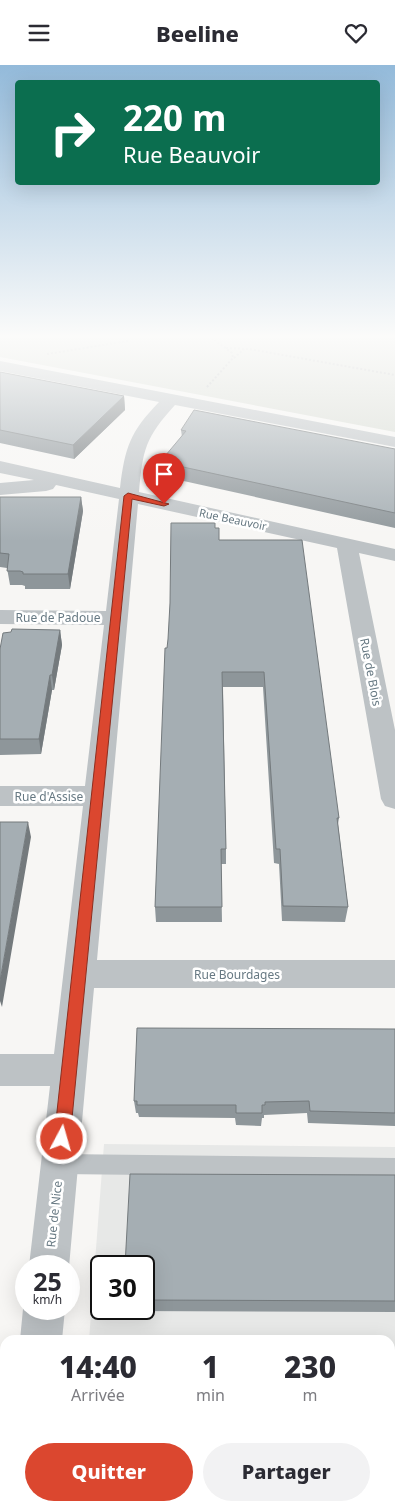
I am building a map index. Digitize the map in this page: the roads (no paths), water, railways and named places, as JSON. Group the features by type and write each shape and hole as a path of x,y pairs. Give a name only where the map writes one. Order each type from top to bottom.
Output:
{"street":[{"name":"Rue de Nice","path":"50,1255 132,457 137,440 147,424 175,405"},
{"path":"205,405 395,442"},
{"name":"Rue Beauvoir","path":"0,467 395,555"},
{"name":"Rue Beauvoir","path":"0,489 70,483"},
{"name":"Rue de Blois","path":"348,544 395,799"},
{"name":"Rue de Padoue","path":"0,617 116,618"},
{"name":"Rue d'Assise","path":"0,796 97,796"},
{"name":"Rue Bourdages","path":"79,975 395,974"},
{"path":"0,1070 70,1070"},
{"path":"41,1335 43,1320"}],"lane":[{"path":"60,1164 395,1168"}]}
